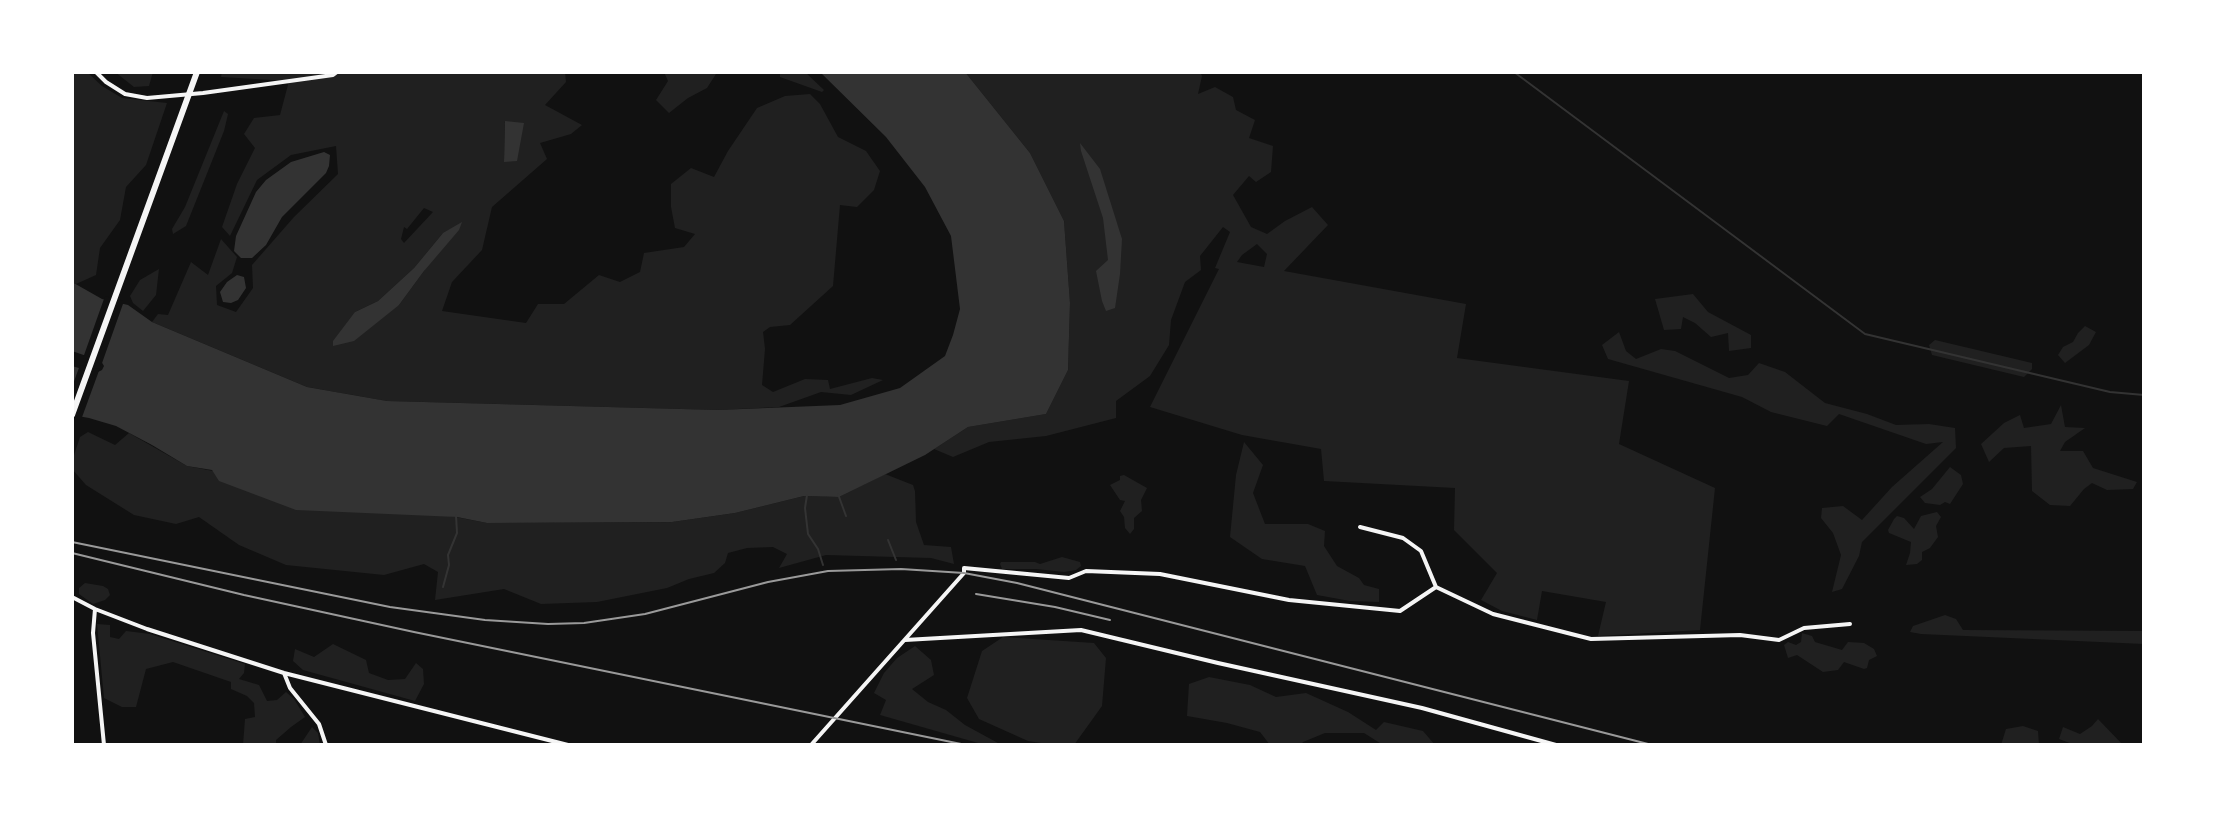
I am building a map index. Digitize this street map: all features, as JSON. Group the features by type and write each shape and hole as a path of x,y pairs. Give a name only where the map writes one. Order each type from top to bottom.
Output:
{"main road":[{"path":"72,415 197,72"}],"street":[{"path":"96,72 106,82 125,94 147,98 202,93 333,75 337,72"},
{"path":"1360,527 1403,538 1421,551 1436,587 1494,614 1591,639 1740,635 1779,640 1804,628 1850,624"},
{"path":"811,745 964,573 964,568 1069,578 1086,571 1160,574 1289,600 1400,611 1436,587"},
{"path":"72,597 95,609 147,629 284,673 568,745"},
{"path":"95,609 93,633 104,745"},
{"path":"904,640 1081,630 1422,708 1556,745"},
{"path":"284,673 290,688 320,724 326,745"}],"shaded area":[{"path":"72,72 87,72 102,86 122,98 167,103 146,165 126,187 120,220 100,248 96,275 76,284 72,282"},
{"path":"115,72 153,72 149,86 134,87"},
{"path":"222,72 565,72 566,82 545,105 582,125 571,134 540,143 547,159 492,207 482,250 452,282 442,311 526,323 538,304 564,304 599,275 620,282 640,272 644,253 684,247 695,234 675,228 671,207 671,184 691,168 714,177 728,151 757,108 785,96 810,94 820,104 838,137 866,151 880,171 874,190 857,207 840,205 833,286 790,325 770,327 763,332 765,349 762,385 773,392 805,379 828,380 830,389 872,378 883,380 851,395 821,392 779,407 718,410 387,401 307,387 152,322 158,314 168,315 191,262 208,275 221,239 237,257 232,273 216,286 217,305 236,312 253,288 252,265 294,217 338,174 336,146 291,155 257,180 230,236 222,227 237,184 255,148 244,134 254,118 280,115 289,81 221,77","holes":["505,121 517,161 504,161","424,208 433,212 404,243 401,239 404,227 407,229","443,233 424,271 399,305 355,312 378,301 414,268"]},
{"path":"664,72 716,72 716,74 707,88 688,98 669,113 656,100 668,81"},
{"path":"780,72 805,72 824,90 822,92 780,77"},
{"path":"820,72 965,72 1030,153 1064,221 1070,303 1068,370 1046,414 968,427 925,455 839,497 804,496 735,513 672,522 487,523 457,517 296,510 219,481 212,470 187,466 116,426 72,415 72,366 96,373 104,366 101,361 72,351 72,282 102,299 128,305 152,322 307,387 387,401 718,410 840,405 900,388 945,356 953,335 960,309 951,236 925,187 886,137"},
{"path":"965,72 1200,72 1202,76 1198,94 1215,87 1233,97 1236,110 1255,120 1249,138 1273,146 1271,172 1256,182 1249,176 1233,195 1251,227 1267,234 1285,221 1312,207 1328,225 1284,271 1466,304 1457,358 1629,381 1619,444 1715,488 1700,630 1598,636 1606,602 1542,591 1537,620 1502,611 1481,600 1497,573 1454,530 1455,488 1324,481 1321,449 1242,435 1150,407 1219,269 1215,268 1230,232 1223,227 1200,256 1201,270 1185,282 1171,320 1169,345 1150,376 1116,401 1116,418 1046,436 989,442 953,457 934,449 968,427 1046,414 1068,370 1070,303 1064,221 1030,153","holes":["1257,244 1267,254 1264,267 1237,262 1242,255"]},
{"path":"224,111 228,114 224,131 186,226 173,234 172,229 185,207"},
{"path":"505,121 524,123 517,161 504,162"},
{"path":"1080,143 1100,169 1122,239 1115,308 1106,311 1096,271 1108,260 1103,218"},
{"path":"324,152 330,155 326,173 282,217 266,245 252,258 241,258 234,251 236,236 256,192 266,180 291,162"},
{"path":"462,222 459,230 399,305 354,341 333,346 333,341 355,312 378,301 414,268 443,233"},
{"path":"159,269 156,295 143,311 133,303 130,296 140,280"},
{"path":"237,275 244,277 246,288 238,300 231,303 223,302 220,292 227,282"},
{"path":"1693,294 1708,312 1751,335 1751,348 1729,351 1728,333 1711,337 1695,323 1683,317 1681,329 1664,330 1655,299"},
{"path":"2085,326 2096,332 2089,345 2065,363 2058,355 2063,347 2073,342"},
{"path":"1619,332 1626,351 1636,359 1661,349 1675,351 1729,378 1748,375 1759,363 1785,372 1825,403 1867,414 1896,425 1929,424 1955,428 1956,448 1862,542 1859,556 1842,589 1832,592 1841,555 1833,533 1821,518 1822,508 1843,506 1862,520 1892,487 1943,442 1926,444 1839,414 1827,426 1771,412 1742,397 1608,359 1602,345"},
{"path":"1935,340 2032,363 2032,369 2024,377 1932,355 1929,345"},
{"path":"2061,405 2065,427 2085,428 2065,442 2060,451 2083,451 2093,468 2137,482 2133,489 2107,490 2092,483 2070,506 2050,505 2032,491 2031,446 2004,448 1989,462 1981,444 2004,423 2020,415 2024,428 2051,424"},
{"path":"88,432 115,445 129,433 187,466 487,523 672,522 735,513 804,496 839,497 885,474 913,485 916,522 924,545 951,547 954,564 931,558 826,555 779,568 787,554 773,547 747,548 728,553 725,563 714,573 689,579 667,588 597,602 541,604 504,589 435,600 438,572 424,564 384,575 286,565 239,545 199,517 176,524 134,515 86,485 72,469 72,461 80,437"},
{"path":"1244,442 1263,465 1253,493 1265,524 1308,524 1325,531 1324,546 1337,566 1359,578 1364,585 1379,589 1379,602 1350,601 1317,595 1305,566 1262,559 1230,537 1236,475"},
{"path":"1950,467 1961,475 1963,484 1950,504 1925,503 1920,497 1932,489"},
{"path":"1124,475 1147,488 1141,500 1142,511 1134,518 1134,529 1130,534 1125,528 1124,517 1120,511 1125,501 1120,500 1110,485"},
{"path":"1937,512 1941,517 1936,526 1938,537 1930,548 1922,552 1922,560 1917,564 1906,565 1911,542 1889,533 1888,530 1894,519 1897,516 1904,518 1914,529 1921,516"},
{"path":"1062,557 1080,562 1081,566 1076,570 1064,572 1002,569 1000,564 1001,562 1035,562 1040,564"},
{"path":"85,583 103,586 108,589 110,595 105,600 93,604 79,594 79,588"},
{"path":"1945,615 1956,619 1963,630 2144,631 2144,644 1910,632 1913,626"},
{"path":"97,624 110,625 110,637 119,639 126,631 150,634 245,664 244,673 239,679 259,685 267,701 277,700 286,692 294,699 305,717 276,740 276,745 243,745 245,719 255,717 254,703 247,696 231,689 231,682 173,662 146,669 136,707 122,707 104,698"},
{"path":"1802,633 1812,636 1815,642 1842,650 1848,642 1864,643 1874,649 1877,656 1869,660 1867,668 1864,669 1844,662 1838,670 1823,672 1797,655 1788,658 1784,645 1788,642 1796,645 1801,642"},
{"path":"1003,637 1094,643 1106,658 1102,706 1074,745 1028,741 979,719 967,698 982,651"},
{"path":"333,644 366,660 369,673 388,680 405,679 416,663 423,669 424,684 415,701 303,670 293,661 295,649 314,657"},
{"path":"915,646 931,660 934,675 912,689 928,702 946,710 965,725 998,743 978,743 880,715 886,700 874,693 884,673 897,658"},
{"path":"1209,677 1250,685 1276,697 1306,693 1348,712 1376,730 1384,722 1423,731 1435,745 1383,745 1364,733 1325,733 1301,745 1270,745 1260,732 1187,716 1189,684"},
{"path":"2098,719 2123,745 2075,745 2059,739 2063,727 2080,734"},
{"path":"2023,726 2038,731 2039,745 2001,745 2006,729"},
{"path":"312,727 318,733 320,745 300,745"}],"pier":[{"path":"105,296 124,301 101,366 99,363 83,358"},
{"path":"80,365 100,368 81,420 72,418 72,387"}],"waterway":[{"path":"1514,72 1865,334 2110,392 2144,395"},
{"path":"838,494 846,516"},
{"path":"807,495 805,508 808,534 818,549 823,565"},
{"path":"443,587 449,565 448,555 457,533 456,515"},
{"path":"888,540 896,560"}],"railway":[{"path":"72,542 390,607 485,620 548,624 584,623 645,614 768,582 828,571 901,569 964,573 1017,583 1652,745"},
{"path":"72,553 244,595 414,632 966,745"},
{"path":"976,594 1055,607 1110,620"}]}
